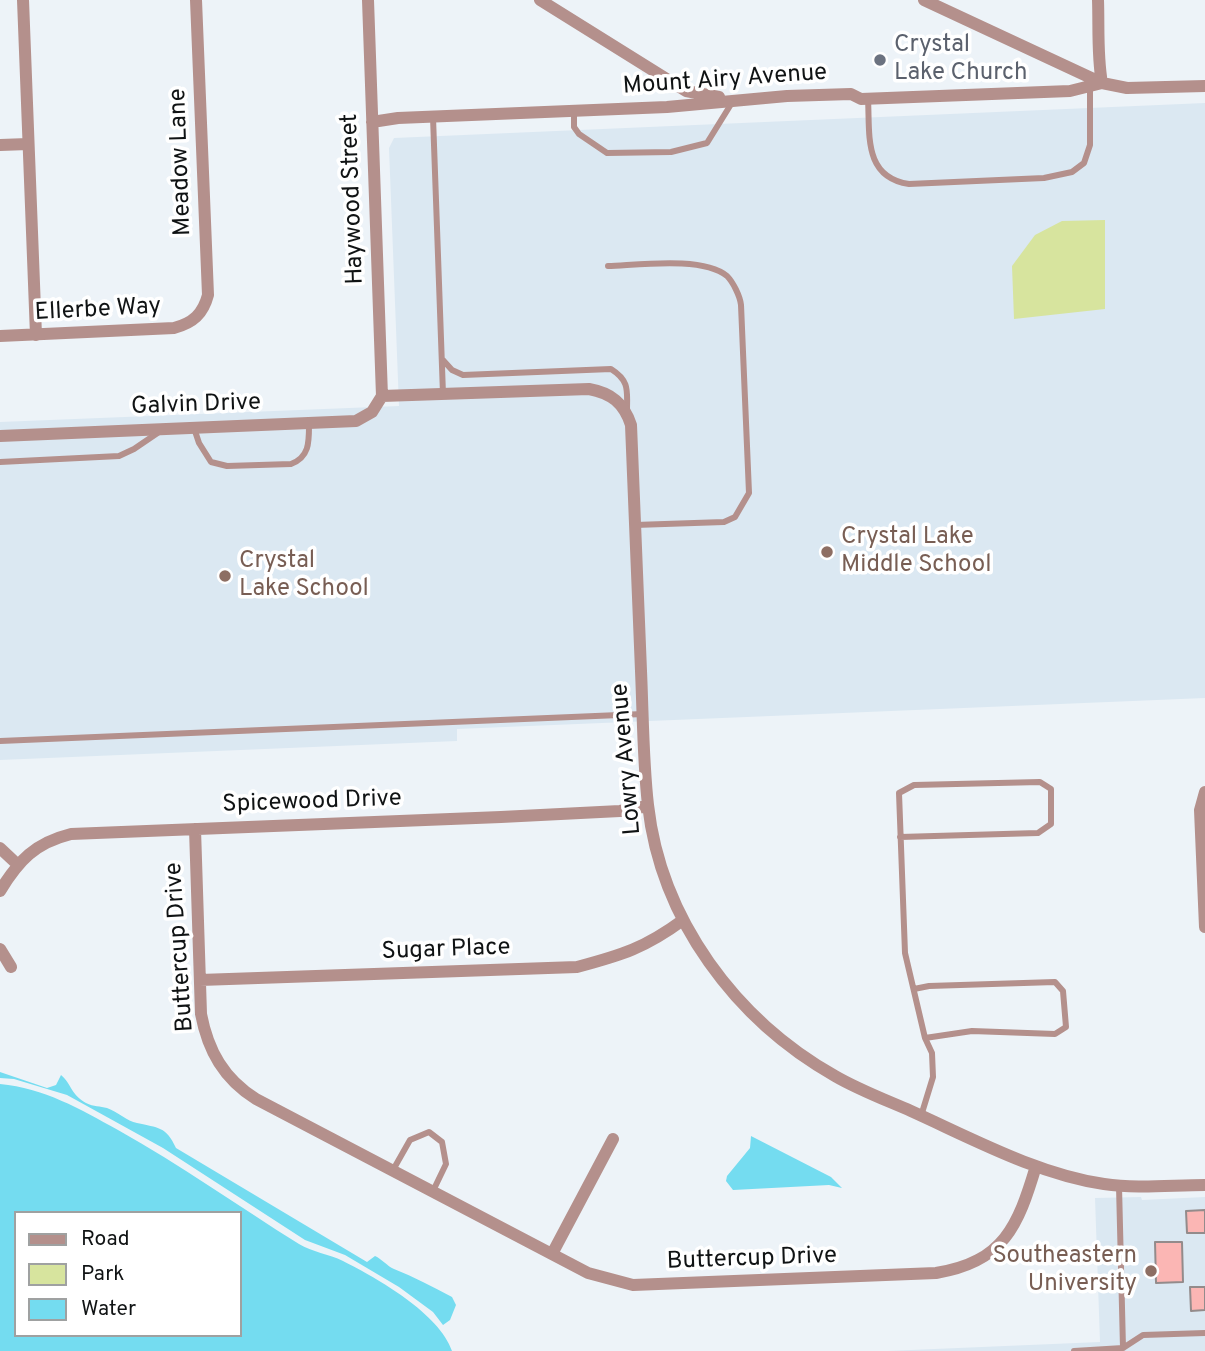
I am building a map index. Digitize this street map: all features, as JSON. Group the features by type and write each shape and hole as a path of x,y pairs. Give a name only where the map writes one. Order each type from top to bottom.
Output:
{"street":[{"path":"23,0 36,335"},
{"name":"Meadow Lane","path":"195,318 205,308 208,295 196,0"},
{"name":"Haywood Street","path":"368,0 382,396"},
{"path":"540,0 686,91 734,100"},
{"path":"924,0 1096,84 1100,51 1098,0"},
{"name":"Mount Airy Avenue","path":"372,122 667,107 734,100 851,94 868,99 1070,91 1096,84 1127,88 1205,86"},
{"path":"0,145 28,144"},
{"name":"Ellerbe Way","path":"0,336 174,328 195,318"},
{"path":"382,396 589,389 604,392 618,401 627,412"},
{"name":"Galvin Drive","path":"0,436 356,421 372,412 382,396"},
{"name":"Lowry Avenue","path":"627,412 631,425 648,806 659,857 683,920 723,983 748,1011 778,1038 836,1077 1036,1166 1079,1180 1119,1185 1205,1185"},
{"path":"1205,792 1200,810 1205,927"},
{"name":"Spicewood Drive","path":"0,891 17,864 37,847 71,834 607,812 648,806"},
{"name":"Buttercup Drive","path":"195,829 204,1034 226,1075 240,1089 588,1273 634,1285 956,1270 978,1261 999,1245 1016,1224 1036,1166"},
{"path":"0,848 17,864"},
{"name":"Sugar Place","path":"200,980 577,967 626,954 658,938 683,920"},
{"path":"0,949 11,967"},
{"path":"552,1254 613,1139"}],"lane":[{"path":"868,99 873,160 884,173 897,182 909,184 1044,178 1072,172 1084,163 1090,145 1096,84"},
{"path":"574,111 574,127 579,134 607,153 671,152 707,143 734,100"},
{"path":"433,117 443,394"},
{"path":"608,266 680,264 709,268 727,276 740,297 741,305 749,493 735,517 724,522 635,526"},
{"path":"442,359 452,370 463,375 611,369 621,375 627,386 627,412"},
{"path":"194,428 211,462 227,466 291,464 300,461 305,455 309,442 309,423"},
{"path":"0,462 119,456 162,429"},
{"path":"0,741 642,714"},
{"path":"900,837 1038,833 1051,824 1051,789 1040,782 914,785 899,793 900,837 905,953 925,1038 932,1053 933,1077 921,1116"},
{"path":"914,989 1043,981 1055,982 1063,991 1066,1027 1055,1034 972,1031 925,1038"},
{"path":"393,1170 410,1140 429,1132 442,1143 446,1164 433,1191"},
{"path":"1119,1185 1124,1348"},
{"path":"1074,1351 1124,1348 1143,1335 1205,1333"}],"shaded area":[{"name":"Crystal Lake Middle School","path":"1205,103 1205,698 457,729 457,741 0,760 0,422 399,406 389,148 394,138"},
{"name":"Southeastern University","path":"1141,1197 1142,1200 1205,1197 1205,1351 887,1351 1100,1342 1095,1198"}],"green space":[{"path":"1105,220 1105,309 1014,319 1012,266 1035,235 1062,221"}],"water":[{"path":"0,1072 47,1088 56,1085 61,1075 86,1103 107,1108 133,1122 161,1129 176,1148 367,1262 375,1256 391,1268 452,1297 456,1305 450,1320 443,1325 433,1312 399,1287 345,1255 305,1240 163,1148 67,1095 14,1079 0,1078"},
{"path":"0,1084 47,1095 90,1115 164,1157 299,1244 338,1259 373,1277 406,1298 435,1324 452,1351 0,1351"},
{"path":"751,1136 831,1177 842,1188 829,1185 733,1190 726,1181 727,1176 750,1148"}],"building":[{"path":"1205,1210 1205,1233 1187,1233 1186,1211"},
{"path":"1155,1242 1182,1242 1183,1282 1156,1283"},
{"path":"1190,1287 1205,1287 1205,1310 1191,1311"}],"place":[{"name":"Crystal Lake Church","path":"880,60"},
{"name":"Crystal Lake Middle School","path":"827,552"},
{"name":"Crystal Lake School","path":"225,576"},
{"name":"Southeastern University","path":"1151,1271"}]}
